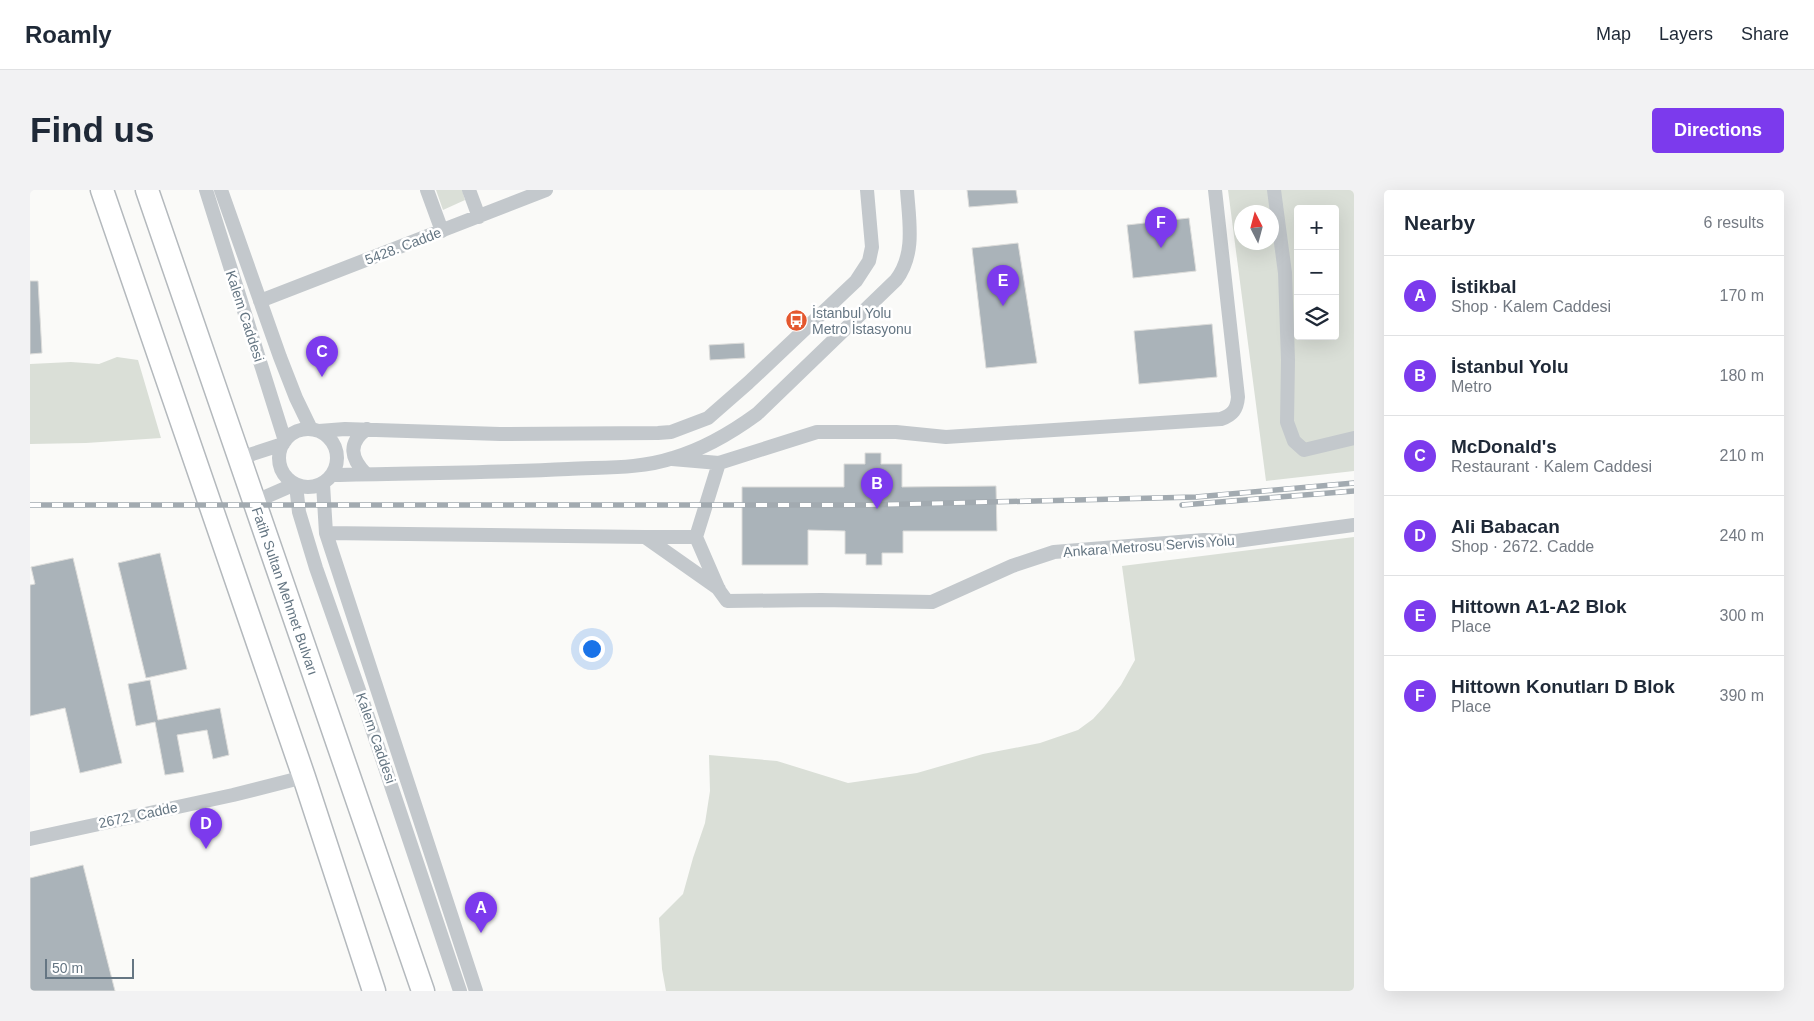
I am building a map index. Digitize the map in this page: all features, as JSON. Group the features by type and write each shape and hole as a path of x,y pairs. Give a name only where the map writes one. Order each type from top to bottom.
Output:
{"highway":[{"path":"102,190 304,778 374,991"},
{"name":"Fatih Sultan Mehmet Bulvarı","path":"147,190 424,991"},
{"path":"359,943 359,991"}],"street":[{"name":"Kalem Caddesi","path":"206,190 284,443"},
{"name":"Kalem Caddesi","path":"221,190 296,398 315,430"},
{"path":"427,190 442,232"},
{"path":"469,190 480,217"},
{"name":"5428. Cadde","path":"260,301 442,232 546,190"},
{"path":"867,190 872,247 869,261 856,281 708,418 671,432 658,433 500,434 367,429 315,430 294,433 284,443 280,452 281,469 285,476 296,484 307,488 328,479 366,474 631,466 672,459 718,440 757,414 896,280 906,266 910,246 907,190"},
{"path":"672,459 719,463 817,432 896,432 946,437 1228,417 1236,408 1238,397 1215,190"},
{"path":"1274,190 1284,274 1288,360 1287,422 1294,441 1304,450 1354,438"},
{"path":"366,474 357,465 354,456 354,444 359,435 367,429"},
{"path":"315,430 332,442 336,450 338,458 337,467 328,479"},
{"path":"240,458 284,443"},
{"path":"719,463 696,538 719,590"},
{"name":"Kalem Caddesi","path":"328,479 326,534 476,991"},
{"path":"254,502 296,484"},
{"name":"Kalem Caddesi","path":"296,484 299,512 316,568 360,690 460,991"},
{"name":"Ankara Metrosu Servis Yolu","path":"719,590 727,601 932,602 1012,566 1054,552 1204,540 1236,541 1354,525"},
{"path":"326,534 696,538"},
{"path":"645,537 719,590"},
{"name":"2672. Cadde","path":"30,839 304,778"}],"shaded area":[{"path":"436,190 462,190 465,200 443,210"},
{"path":"1228,190 1354,190 1354,471 1266,481 1236,250 1279,250 1279,205 1234,205 1234,236"},
{"path":"117,357 138,360 161,438 86,443 30,444 30,364 71,362 99,364"},
{"path":"1354,537 1354,991 666,991 662,969 659,918 683,894 705,823 710,791 709,755 777,761 848,783 917,773 983,754 1040,743 1078,730 1093,719 1121,685 1135,660 1122,566"}],"building":[{"path":"967,190 1016,190 1018,203 969,207"},
{"path":"1189,218 1196,271 1133,278 1127,225"},
{"path":"1018,243 1037,363 986,368 972,248"},
{"path":"30,281 38,281 42,353 30,354"},
{"path":"1212,324 1217,377 1139,384 1134,331"},
{"path":"744,343 745,358 710,360 709,345"},
{"path":"865,453 881,453 881,464 902,464 902,487 996,486 997,531 903,531 903,553 882,553 882,565 866,565 866,554 845,554 845,531 808,530 808,565 742,565 742,487 844,487 844,464 865,464"},
{"path":"160,553 187,669 146,678 118,563"},
{"path":"73,558 122,763 80,773 65,708 30,716 30,585 35,584 31,567"},
{"path":"150,680 158,720 220,708 229,755 213,759 207,730 177,735 184,772 165,775 155,722 136,726 128,684"},
{"path":"83,865 115,991 30,991 30,878"}],"railway":[{"path":"30,505 868,505 1196,497 1354,483"},
{"path":"1182,505 1354,491"}],"place":[{"name":"Hittown Konutları D Blok","path":"1161,248"},
{"name":"Hittown A1-A2 Blok","path":"1003,306"},
{"name":"İstanbul Yolu Metro İstasyonu","path":"796,321"},
{"name":"McDonald's","path":"322,377"},
{"name":"İstanbul Yolu","path":"877,509"},
{"name":"Ali Babacan","path":"206,849"},
{"name":"İstikbal","path":"481,933"}]}
